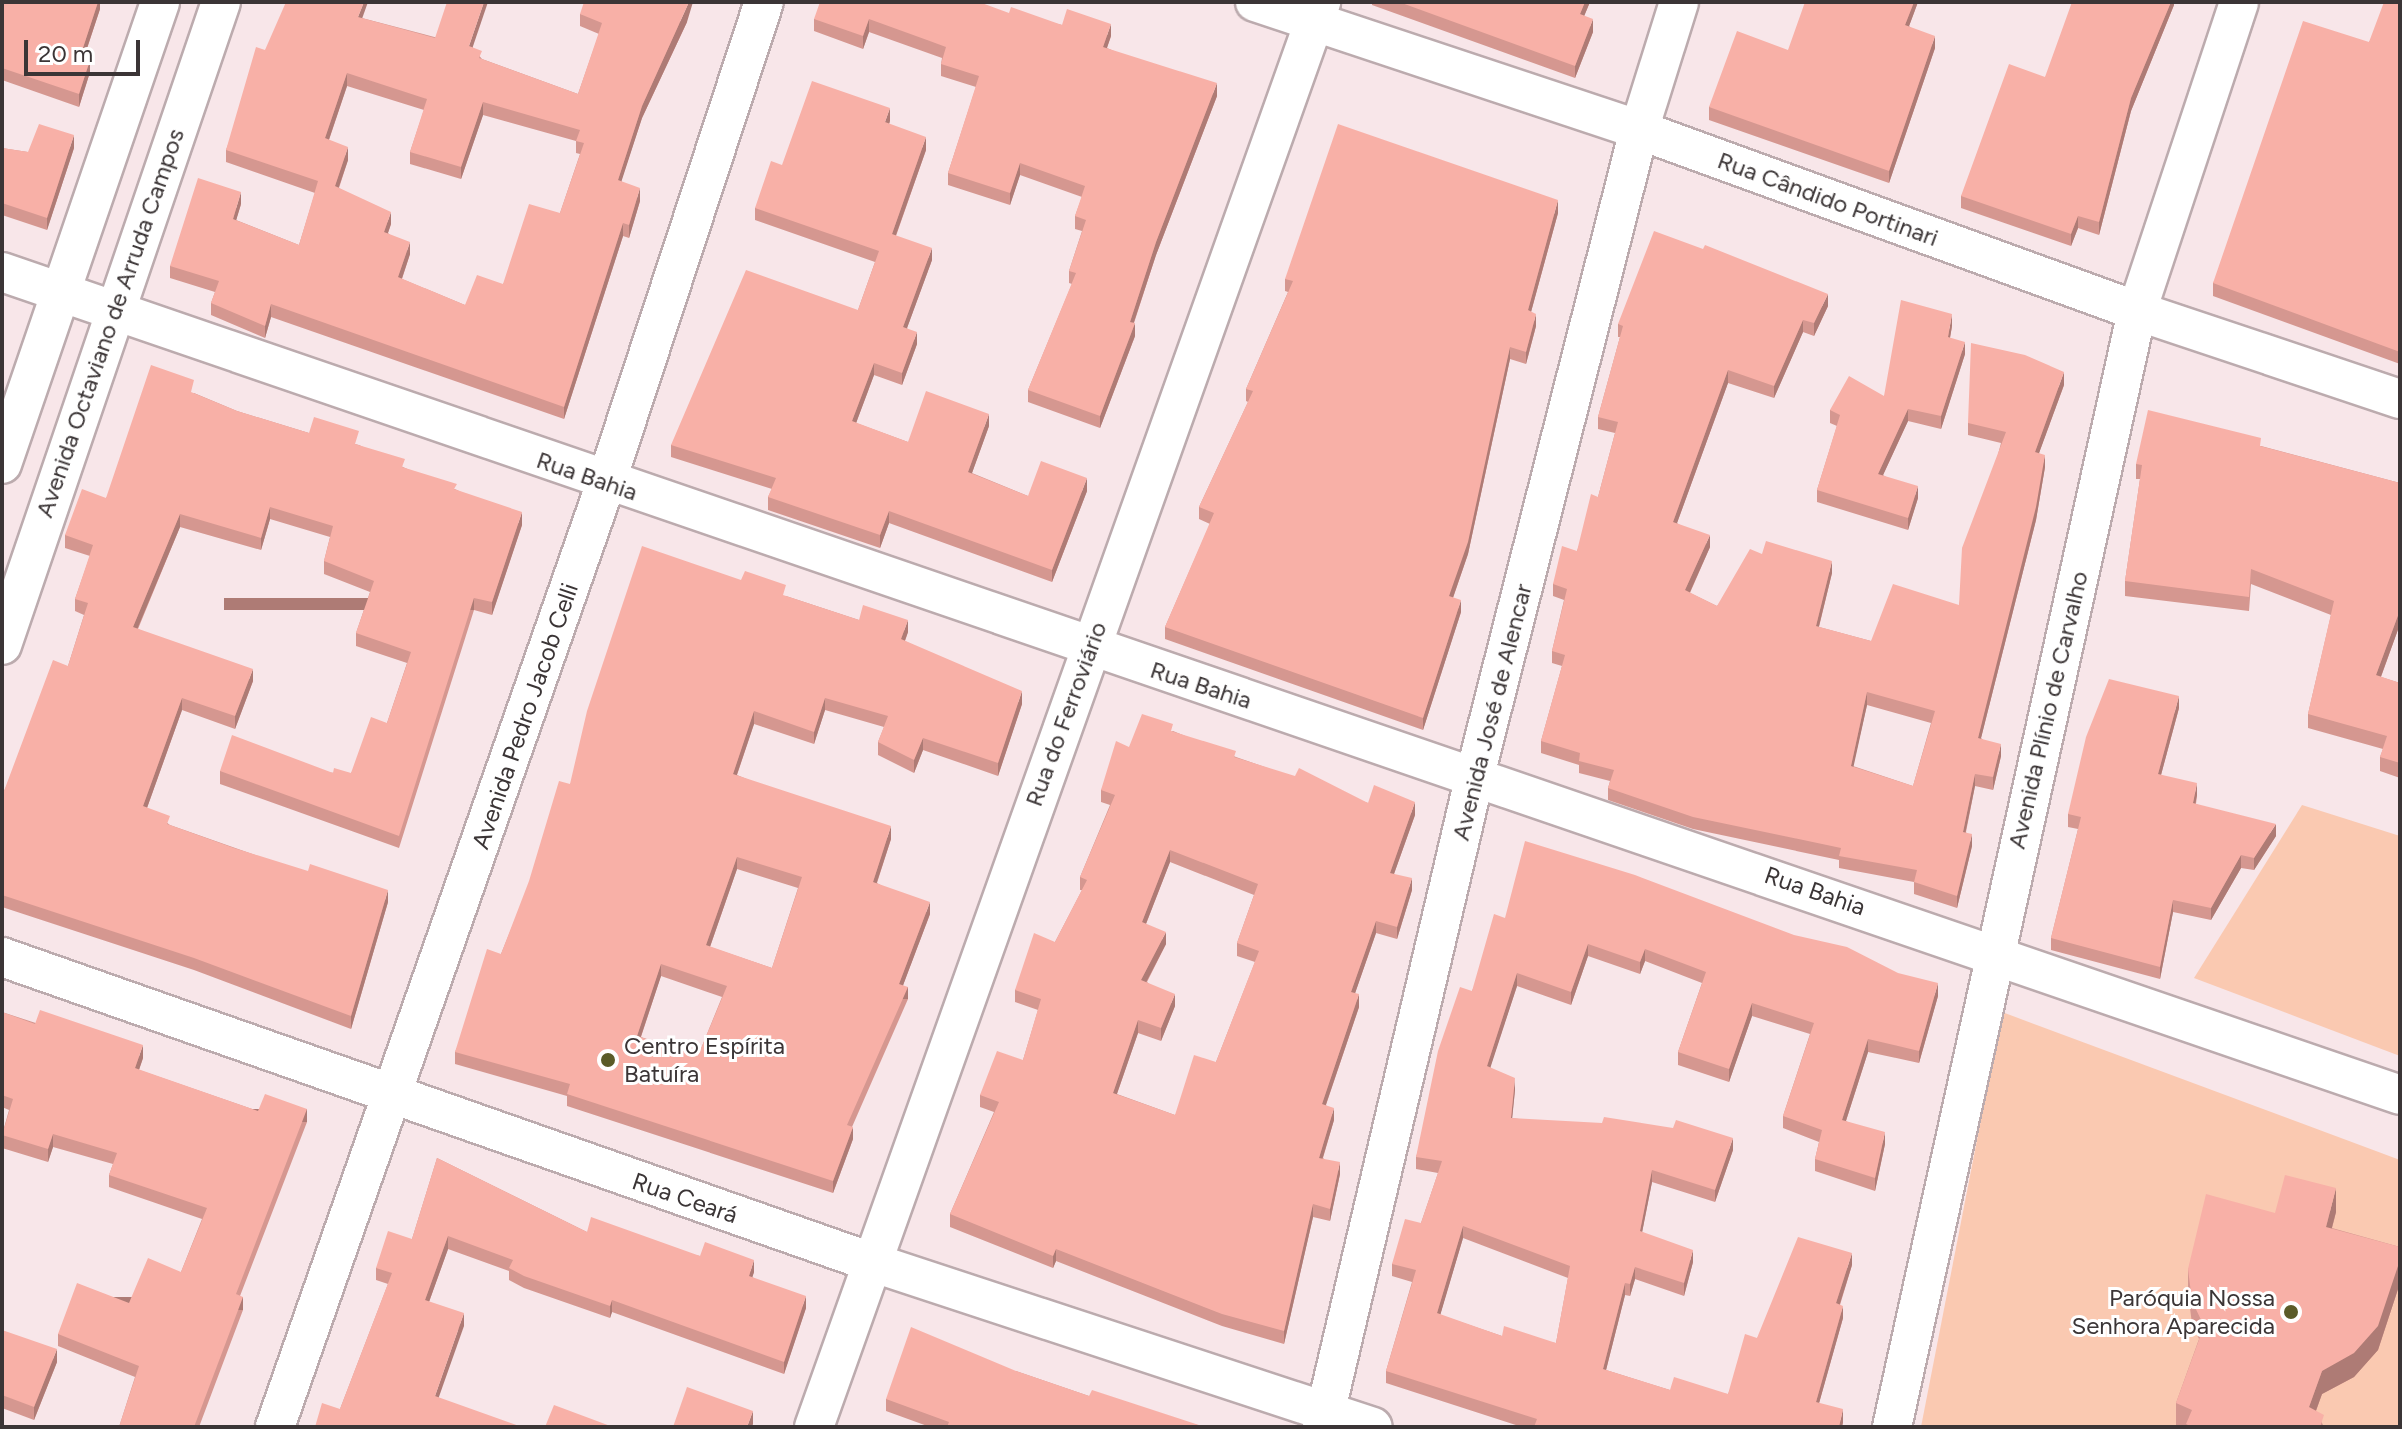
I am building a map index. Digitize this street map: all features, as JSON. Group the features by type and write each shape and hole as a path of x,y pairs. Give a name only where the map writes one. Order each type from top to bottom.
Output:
{"street":[{"path":"2,464 160,2"},
{"name":"Avenida Octaviano de Arruda Campos","path":"2,645 113,310 221,2"},
{"name":"Avenida Pedro Jacob Celli","path":"275,1427 394,1097 606,483 764,2"},
{"name":"Rua Cândido Portinari","path":"1255,2 1318,12 2137,311 2400,399"},
{"name":"Avenida José de Alencar","path":"1324,1419 1475,775 1639,130 1679,2"},
{"name":"Avenida Plínio de Carvalho","path":"1892,1427 2137,311 2239,2"},
{"name":"Rua do Ferroviário","path":"814,1427 1318,12"},
{"name":"Rua Bahia","path":"2,272 606,483 1995,952 2400,1095"},
{"name":"Rua Ceará","path":"2,957 394,1097 1324,1419 1373,1427"}],"shaded area":[{"path":"2302,805 2400,836 2400,1056 2194,978"},
{"path":"2002,1012 2400,1160 2400,1427 1921,1427"}],"building":[{"path":"2,2 98,2 80,57 90,60 79,94 2,68"},
{"path":"286,2 364,2 358,17 435,38 447,2 484,2 469,46 482,51 479,58 578,94 602,23 580,14 584,2 689,2 642,106 618,180 640,188 629,225 623,223 564,407 271,304 265,326 211,303 219,281 170,266 198,178 241,192 233,219 299,245 318,181 226,150 256,47 265,50","holes":["347,73 427,99 410,152 461,167 483,102 580,130 576,141 584,143 560,213 529,204 503,284 477,275 465,305 398,277 410,242 384,232 391,212 335,186 348,147 325,138"]},
{"path":"820,2 979,2 1009,13 1011,7 1062,25 1067,9 1111,24 1103,47 1217,83 1156,242 1130,322 1135,323 1100,416 1028,390 1076,273 1069,271 1086,220 1075,216 1085,186 1020,163 1010,193 948,173 979,76 941,64 946,47 869,19 863,36 814,19"},
{"path":"1399,2 1585,2 1580,14 1593,19 1575,66"},
{"path":"1805,2 1914,2 1905,25 1935,36 1889,171 1709,107 1737,31 1788,50"},
{"path":"2072,2 2171,2 2131,98 2099,222 2078,216 2071,234 1961,196 2009,64 2045,77"},
{"path":"2384,2 2400,2 2400,352 2213,283 2303,21 2369,42"},
{"path":"812,81 890,108 885,122 926,137 892,234 932,248 903,327 917,332 902,373 874,363 852,421 908,442 926,391 989,414 968,472 1028,496 1041,461 1087,478 1052,570 889,511 880,535 768,497 776,478 671,445 746,270 858,310 879,251 755,208 771,161 782,165"},
{"path":"39,124 74,135 47,218 2,203 2,148 28,152"},
{"path":"1338,124 1558,200 1528,310 1536,314 1526,352 1510,347 1468,542 1449,596 1461,600 1423,718 1165,627 1214,513 1199,507 1253,391 1246,389 1293,281 1285,279"},
{"path":"1654,231 1703,249 1705,245 1828,294 1814,323 1803,320 1774,386 1728,370 1673,522 1710,535 1685,590 1717,606 1750,549 1762,554 1766,541 1832,561 1816,626 1871,641 1893,584 1959,605 1962,548 2006,432 1968,423 1971,343 2025,355 2064,372 2035,452 2045,455 2036,507 1978,738 2001,744 1993,777 1975,774 1963,832 1972,834 1957,896 1914,882 1917,870 1839,856 1841,848 1693,817 1608,788 1614,770 1579,761 1580,753 1541,741 1565,655 1552,651 1567,589 1553,584 1562,546 1577,551 1591,494 1598,497 1618,422 1598,417 1623,326 1618,324","holes":["1867,692 1935,711 1913,786 1851,766"]},
{"path":"1901,300 1952,314 1948,337 1965,342 1941,416 1908,409 1878,474 1918,486 1908,518 1817,490 1840,415 1830,410 1849,376 1884,396"},
{"path":"151,365 194,380 191,392 237,411 309,433 314,417 359,431 355,444 405,459 402,467 457,484 454,489 522,512 492,602 474,598 399,836 220,771 232,735 333,773 334,768 351,773 371,717 387,723 411,652 356,633 374,581 324,561 333,526 270,507 261,538 180,514 133,627 253,669 235,716 182,698 143,806 170,816 167,824 234,848 308,871 310,864 388,890 351,1016 194,958 2,895 2,791 53,660 68,666 88,603 75,599 93,545 65,535 82,489 106,498"},
{"path":"2148,410 2261,438 2260,446 2400,483 2400,610 2376,675 2400,683 2400,763 2380,757 2387,736 2308,714 2334,601 2251,569 2249,597 2125,581 2142,465 2136,464"},
{"path":"642,546 741,580 745,571 786,585 783,595 859,620 863,605 908,620 901,639 1022,691 998,763 923,738 914,760 878,742 888,716 825,698 814,732 754,711 733,774 891,826 873,882 930,902 899,984 908,987 847,1125 853,1127 833,1181 567,1094 570,1084 455,1052 487,949 501,954 529,881 559,781 570,784 587,711","holes":["737,857 802,877 772,968 706,945","661,964 727,986 698,1056 637,1036"]},
{"path":"2109,679 2179,696 2158,774 2197,783 2193,803 2276,824 2254,858 2241,855 2211,908 2173,900 2160,967 2051,938 2081,817 2068,814 2086,737"},
{"path":"1142,714 1173,724 1171,731 1236,751 1234,757 1295,776 1299,768 1368,803 1374,785 1415,802 1390,873 1412,878 1397,927 1376,921 1351,992 1359,994 1322,1104 1334,1108 1319,1158 1340,1162 1330,1209 1313,1204 1284,1331 1222,1314 1056,1249 1053,1256 950,1214 999,1102 980,1095 997,1051 1023,1060 1041,999 1015,990 1034,933 1055,942 1087,880 1080,877 1115,795 1101,790 1116,741 1129,747","holes":["1170,850 1258,884 1237,943 1259,951 1216,1062 1194,1055 1175,1115 1113,1093 1138,1020 1161,1028 1175,994 1141,980 1166,932 1142,922"]},
{"path":"1525,841 1635,875 1794,935 1847,947 1898,973 1938,983 1919,1051 1868,1039 1842,1120 1885,1132 1875,1178 1815,1159 1822,1130 1783,1116 1814,1023 1752,1003 1729,1069 1678,1052 1706,972 1645,949 1640,962 1588,944 1571,992 1517,973 1487,1066 1515,1078 1511,1118 1602,1123 1604,1117 1673,1128 1676,1120 1733,1138 1715,1190 1652,1170 1640,1231 1693,1250 1684,1283 1635,1267 1630,1284 1625,1283 1603,1369 1670,1390 1674,1377 1728,1394 1745,1334 1757,1338 1798,1237 1852,1253 1836,1303 1843,1306 1816,1402 1843,1409 1839,1427 1534,1427 1537,1419 1386,1371 1416,1270 1392,1264 1405,1219 1421,1223 1442,1161 1416,1157 1438,1051 1460,987 1472,991 1494,914 1505,918","holes":["1463,1226 1570,1266 1556,1343 1504,1326 1502,1336 1437,1313"]},
{"path":"40,1010 143,1045 135,1068 258,1111 265,1094 307,1109 236,1294 243,1297 194,1427 119,1427 139,1366 58,1334 77,1283 129,1303 148,1258 181,1272 207,1208 109,1175 117,1153 53,1134 48,1149 2,1135 13,1099 2,1095 2,1012 35,1024"},
{"path":"437,1158 587,1232 591,1217 700,1256 705,1242 754,1260 749,1276 806,1296 784,1362 612,1300 610,1306 524,1276 509,1268 513,1260 448,1236 425,1300 464,1313 435,1396 522,1427 315,1427 322,1403 340,1409 392,1273 376,1268 388,1231 412,1239"},
{"name":"Paróquia Nossa Senhora Aparecida","path":"2285,1175 2336,1188 2326,1227 2400,1247 2400,1260 2378,1326 2354,1353 2322,1371 2309,1407 2324,1415 2320,1427 2192,1427 2186,1424 2192,1410 2176,1403 2204,1326 2192,1301 2188,1269 2206,1194 2275,1213"},
{"path":"911,1327 1016,1371 1089,1396 1092,1390 1205,1427 947,1427 949,1422 886,1399"},
{"path":"2,1330 57,1349 34,1407 2,1395"},
{"path":"687,1387 753,1411 747,1427 673,1427"},
{"path":"554,1405 613,1427 545,1427"}],"place":[{"name":"Centro Espírita Batuíra","path":"608,1060"},
{"name":"Paróquia Nossa Senhora Aparecida","path":"2291,1312"}]}
